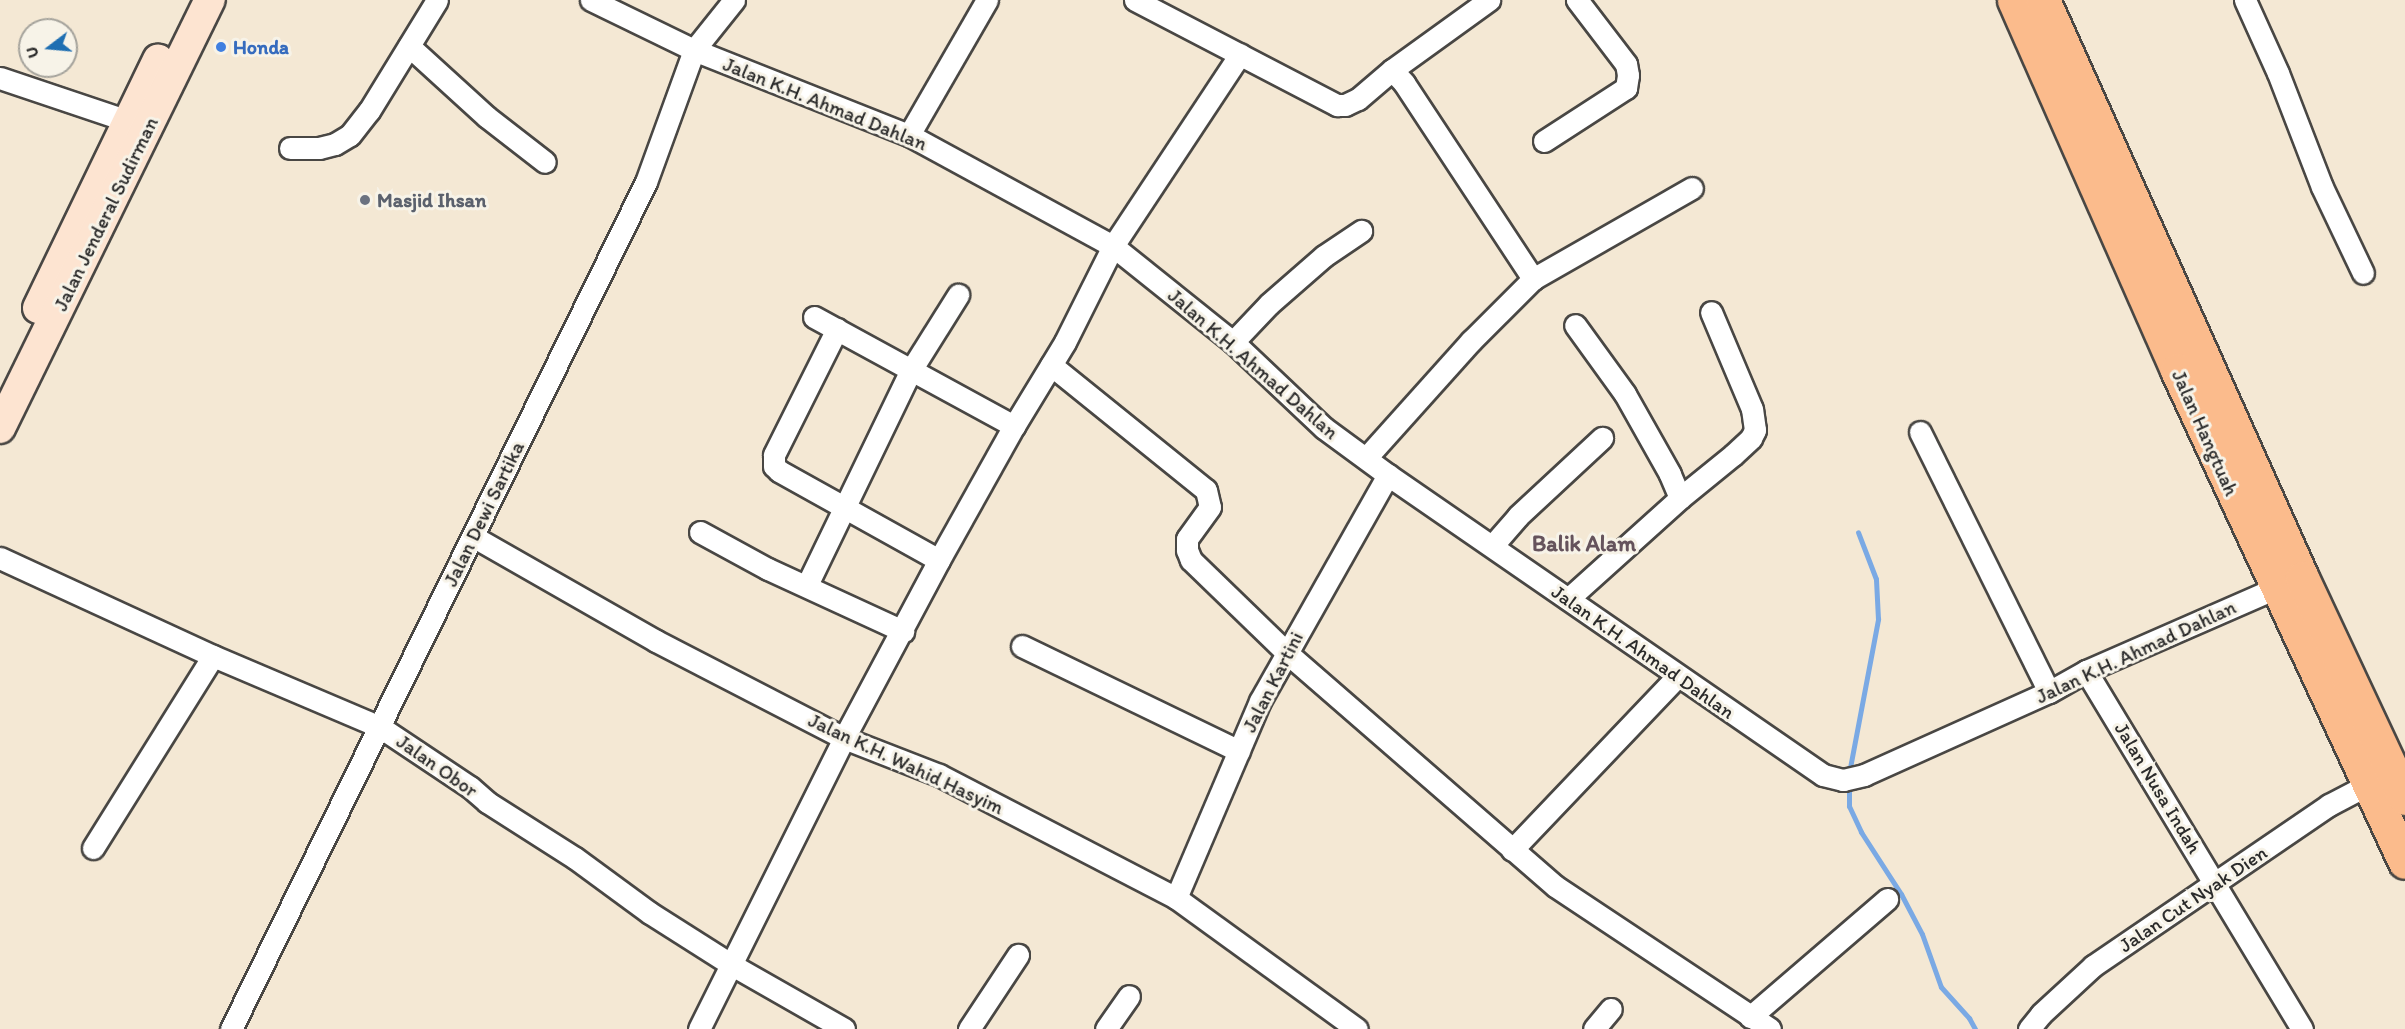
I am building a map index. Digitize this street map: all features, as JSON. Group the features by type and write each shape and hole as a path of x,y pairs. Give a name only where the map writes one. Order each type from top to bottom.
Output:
{"highway":[{"name":"Jalan Hangtuah","path":"2014,0 2217,423 2405,798"},
{"name":"Jalan Hangtuah","path":"2043,0 2217,423 2276,588 2405,862"}],"street":[{"name":"Jalan Jenderal Sudirman","path":"0,428 95,213 128,121 188,0"},
{"name":"Jalan Jenderal Sudirman","path":"0,386 210,0"},
{"path":"290,148 319,148 335,144 350,135 369,111 437,0"},
{"name":"Jalan K.H. Ahmad Dahlan","path":"591,0 694,50 909,135 1113,246 1233,342 1324,428 1388,475 1493,545 1677,677 1823,775 1843,780 1864,776 2049,692 2086,671 2276,588"},
{"name":"Jalan Dewi Sartika","path":"231,1029 646,182 694,50 734,0"},
{"path":"909,135 987,0"},
{"path":"1136,0 1337,105 1345,105 1358,99 1392,70 1489,0"},
{"path":"1544,141 1626,88 1628,75 1626,64 1577,0"},
{"path":"2245,0 2278,73 2322,187 2363,273"},
{"path":"409,46 487,117 545,162"},
{"path":"699,1029 844,738 939,560 1051,365 1113,246 1240,54"},
{"path":"1392,70 1404,83 1533,279"},
{"path":"0,78 128,121"},
{"path":"1366,458 1471,341 1533,279 1692,188"},
{"path":"1233,342 1269,304 1308,270 1361,231"},
{"path":"807,585 847,508 911,370 958,295"},
{"path":"1568,599 1680,498 1727,460 1751,438 1755,430 1752,409 1711,312"},
{"path":"814,317 1014,426"},
{"path":"1575,325 1625,394 1670,474 1680,498"},
{"path":"837,329 774,461 779,471 939,560"},
{"path":"1051,365 1206,490 1210,507 1187,539 1187,550 1191,560 1287,653 1555,886 1770,1029"},
{"path":"1920,432 2049,692"},
{"path":"1493,545 1518,516 1602,438"},
{"name":"Jalan Kartini","path":"1176,898 1260,701 1388,475"},
{"path":"700,532 768,569 903,631"},
{"name":"Jalan K.H. Wahid Hasyim","path":"474,537 656,641 844,738 939,775 1176,898 1356,1029"},
{"name":"Jalan Obor","path":"0,558 213,656 380,727 470,786 487,802 575,858 650,913 732,965 844,1029"},
{"path":"1022,646 1239,751"},
{"path":"93,848 213,656"},
{"name":"Jalan Nusa Indah","path":"2086,671 2302,1029"},
{"path":"1512,850 1677,677"},
{"name":"Jalan Cut Nyak Dien","path":"2029,1029 2041,1014 2093,966 2329,805 2368,784"},
{"path":"1750,1017 1887,899"},
{"path":"969,1029 1018,955"},
{"path":"1106,1029 1129,996"},
{"path":"1594,1029 1611,1009"}],"waterway":[{"path":"1849,773 1878,619 1876,579 1858,532"},
{"path":"1849,783 1849,806 1861,832 1901,894 1922,934 1941,987 1969,1018 1975,1029"}],"place":[{"name":"Honda","path":"221,47"},
{"name":"Masjid Ihsan","path":"365,200"}],"district":[{"name":"Balik Alam","path":"1584,544"}]}
